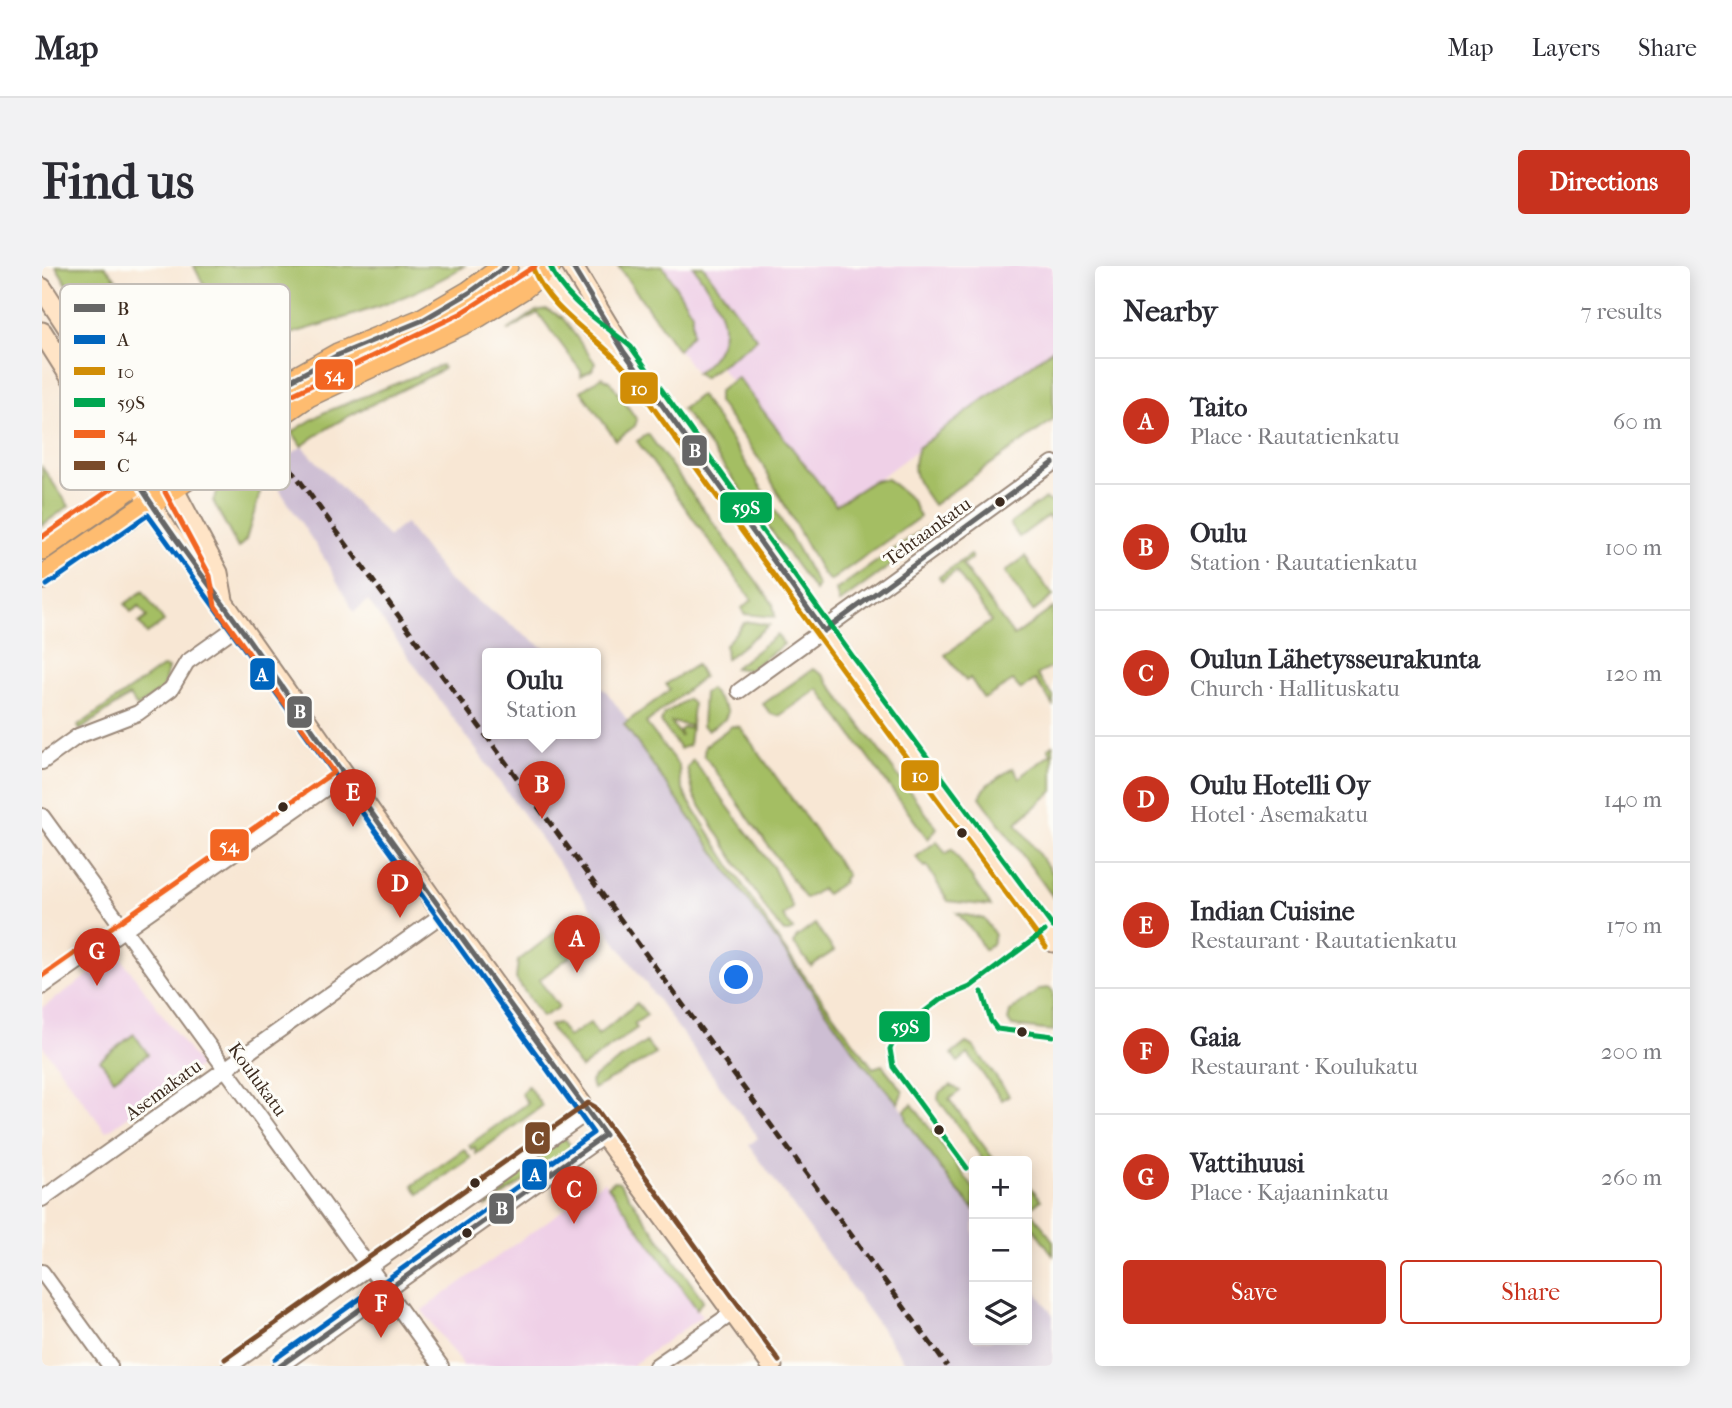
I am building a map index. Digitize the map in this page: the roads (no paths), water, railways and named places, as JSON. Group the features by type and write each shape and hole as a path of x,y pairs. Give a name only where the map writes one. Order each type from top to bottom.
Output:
{"main road":[{"path":"290,381 338,355 421,321 469,293 506,266"},
{"path":"290,407 308,395 477,316 522,288 544,268"},
{"path":"42,548 124,490"},
{"path":"42,578 170,490"}],"street":[{"path":"572,266 624,352 824,631 1053,942"},
{"path":"544,268 590,328 624,352"},
{"path":"42,288 60,315"},
{"path":"42,332 60,360"},
{"name":"Tehtaankatu","path":"739,691 1052,466"},
{"path":"142,490 169,533 223,602 443,914 772,1366"},
{"path":"174,490 218,573 223,602"},
{"path":"42,762 78,736 138,713 171,689 187,662 239,625"},
{"path":"42,987 346,774"},
{"name":"Koulukatu","path":"42,816 441,1366"},
{"name":"Asemakatu","path":"42,1199 443,914"},
{"path":"230,1366 588,1112"},
{"path":"280,1366 605,1135"},
{"path":"42,1272 110,1366"},
{"path":"656,1366 733,1312"}],"railway":[{"path":"290,467 482,730"},
{"path":"489,739 947,1366"}],"place":[{"name":"Oulu","path":"542,819"},
{"name":"Indian Cuisine","path":"353,827"},
{"name":"Oulu Hotelli Oy","path":"400,918"},
{"name":"Taito","path":"577,973"},
{"name":"Vattihuusi","path":"97,986"},
{"name":"Oulun Lähetysseurakunta","path":"574,1224"},
{"name":"Gaia","path":"381,1338"}]}
